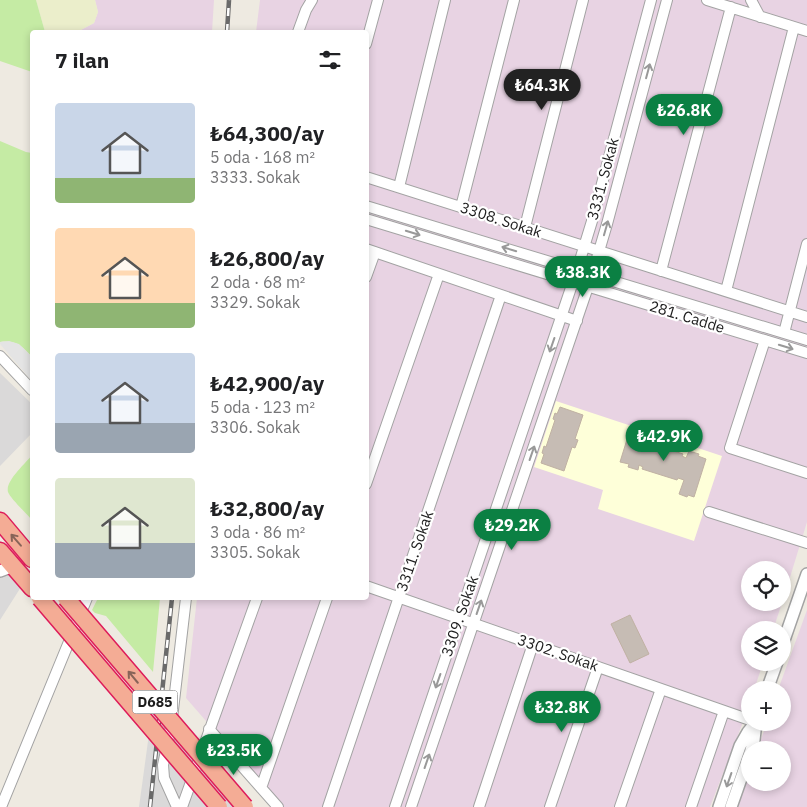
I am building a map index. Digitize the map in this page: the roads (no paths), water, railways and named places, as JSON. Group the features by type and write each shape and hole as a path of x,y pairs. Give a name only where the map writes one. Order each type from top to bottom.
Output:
{"highway":[{"path":"0,521 30,557"},
{"path":"0,550 7,569 30,585"},
{"name":"D685","path":"42,600 219,807"},
{"name":"D685","path":"68,600 245,807"}],"street":[{"path":"299,30 312,0"},
{"path":"369,33 378,0"},
{"path":"399,187 445,0"},
{"path":"461,207 514,0"},
{"path":"525,227 583,0"},
{"name":"3331. Sokak","path":"573,282 651,0"},
{"name":"3331. Sokak","path":"588,287 600,251 667,0"},
{"path":"707,0 802,28 726,291"},
{"path":"751,0 760,16"},
{"path":"661,271 731,7"},
{"name":"3308. Sokak","path":"369,178 807,317"},
{"name":"281. Cadde","path":"369,207 807,340"},
{"name":"281. Cadde","path":"369,220 807,353"},
{"path":"784,333 807,244"},
{"path":"371,250 577,321"},
{"path":"369,475 439,274"},
{"name":"3309. Sokak","path":"395,807 573,282"},
{"name":"3309. Sokak","path":"411,807 588,287"},
{"name":"3311. Sokak","path":"328,807 501,295"},
{"path":"765,340 730,448 807,473"},
{"path":"0,356 30,388"},
{"path":"709,512 807,543"},
{"path":"791,621 807,574"},
{"name":"3302. Sokak","path":"369,587 741,717"},
{"path":"1,807 86,600"},
{"path":"177,807 164,778 163,764 171,727 186,600"},
{"path":"182,807 257,600"},
{"path":"261,788 326,600"},
{"path":"479,807 533,644"},
{"path":"550,807 598,667"},
{"path":"620,807 661,689"},
{"path":"691,807 724,711"},
{"path":"209,729 278,807"},
{"path":"719,807 740,746 749,731"},
{"path":"731,807 741,778"}],"railway":[{"path":"227,30 229,0"},
{"path":"150,807 172,600"}]}
